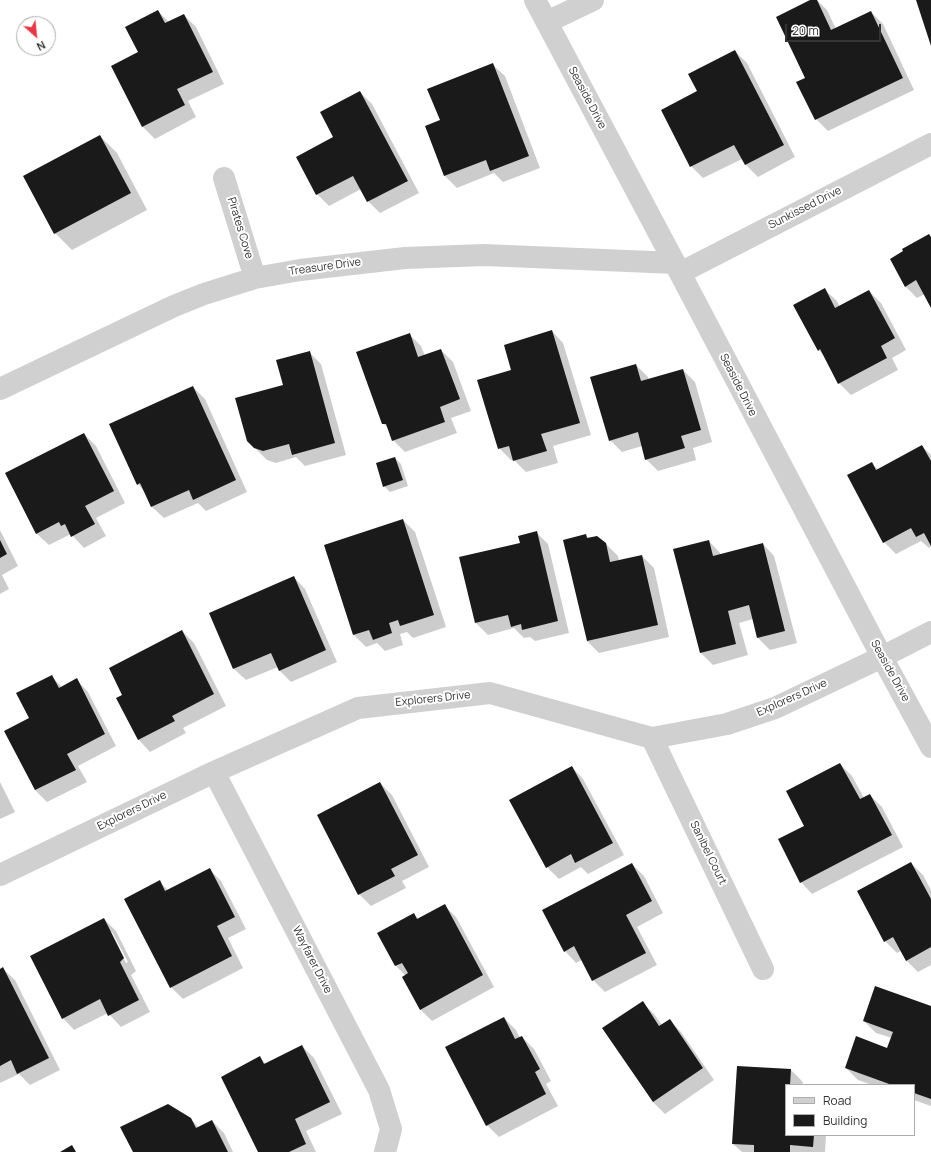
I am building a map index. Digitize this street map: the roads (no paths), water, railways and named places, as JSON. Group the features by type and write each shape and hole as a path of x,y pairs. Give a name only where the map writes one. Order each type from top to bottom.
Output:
{"street":[{"name":"Seaside Drive","path":"535,0 931,747"},
{"path":"546,22 593,0"},
{"name":"Sunkissed Drive","path":"677,268 931,144"},
{"name":"Pirates Cove","path":"224,178 255,278"},
{"name":"Treasure Drive","path":"0,389 174,306 204,294 255,278 338,265 435,256 484,255 677,268"},
{"name":"Explorers Drive","path":"0,876 214,772 358,708 490,693 652,738 727,724 775,708 931,632"},
{"name":"Sanibel Court","path":"652,738 763,969"},
{"name":"Wayfarer Drive","path":"214,772 379,1090 392,1130 385,1152"}]}
